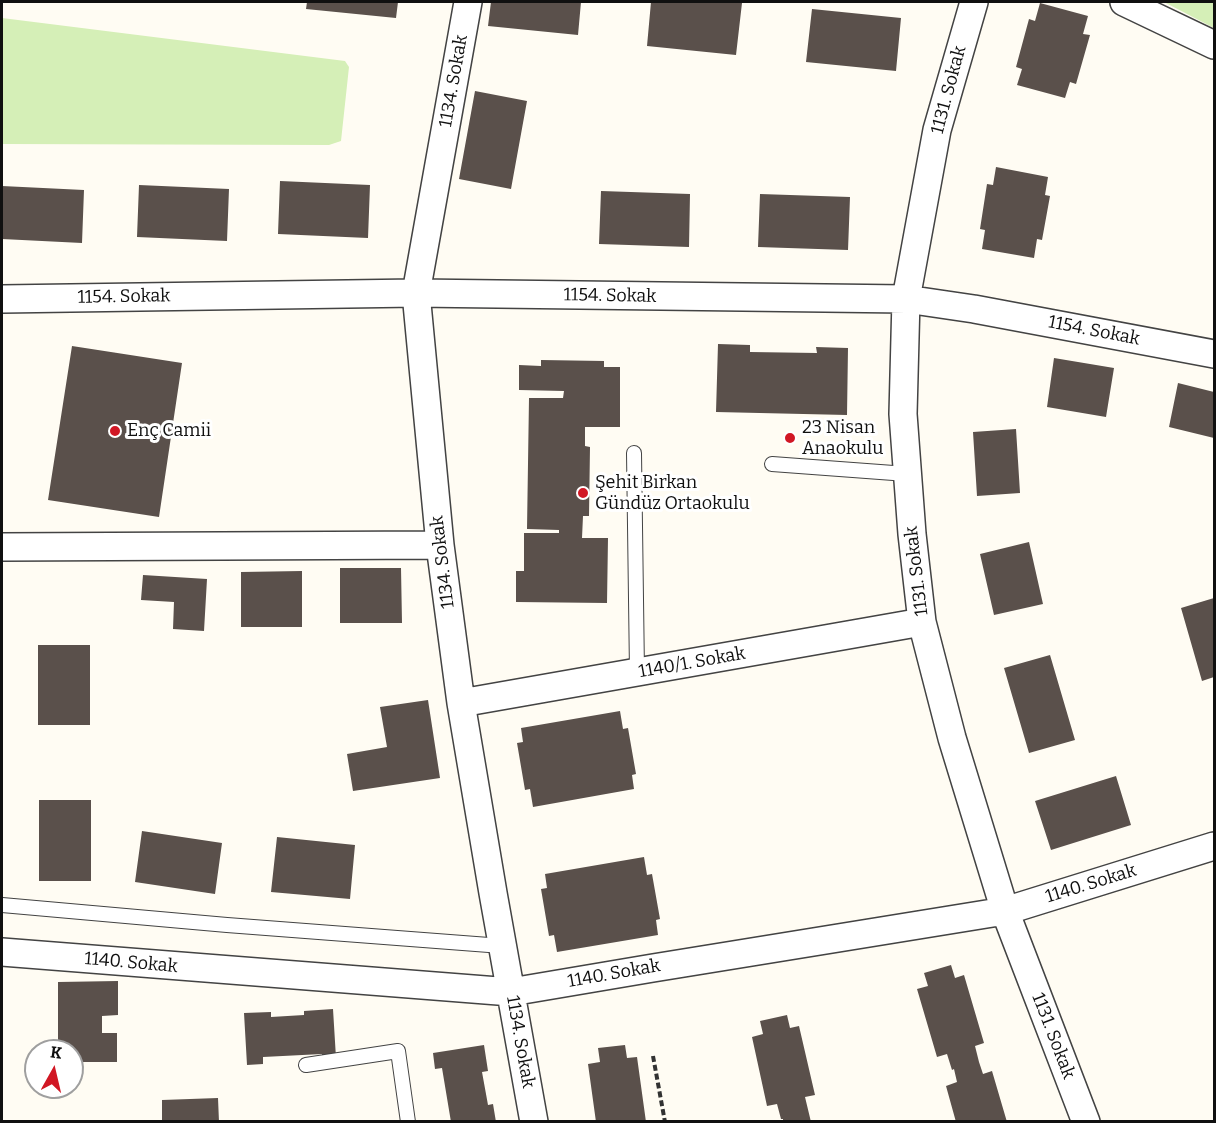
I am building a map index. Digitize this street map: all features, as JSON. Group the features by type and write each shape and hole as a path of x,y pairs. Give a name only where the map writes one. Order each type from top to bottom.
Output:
{"street":[{"name":"1134. Sokak","path":"468,2 416,293 440,545 461,703 534,1122"},
{"name":"1131. Sokak","path":"974,2 937,130 906,299 903,414 912,534 922,622 951,738 1005,911 1086,1122"},
{"path":"1124,2 1215,45"},
{"name":"1154. Sokak","path":"2,299 416,293 906,299 974,309 1215,354"},
{"path":"2,547 440,545"},
{"name":"1140/1. Sokak","path":"461,703 922,622"},
{"name":"1140. Sokak","path":"2,952 511,992 1005,911 1215,846"}],"lane":[{"path":"634,453 637,672"},
{"path":"772,464 907,474"},
{"path":"2,905 502,946"},
{"path":"306,1065 398,1051 408,1122"}],"path":[{"path":"653,1056 665,1122"}],"green space":[{"path":"1164,2 1214,2 1214,28"},
{"path":"2,18 345,61 349,67 341,141 329,145 2,144"}],"building":[{"path":"307,2 398,2 396,18 306,9"},
{"path":"491,2 581,2 578,35 488,26"},
{"path":"651,2 742,3 736,55 647,46"},
{"path":"1040,3 1088,16 1083,34 1090,35 1076,84 1070,82 1065,98 1017,85 1022,69 1016,67 1029,19 1035,21"},
{"path":"812,9 901,18 896,71 806,62"},
{"path":"475,91 527,101 511,189 459,179"},
{"path":"996,167 1048,177 1045,195 1050,196 1042,240 1037,239 1034,258 982,249 985,230 980,229 987,184 993,185"},
{"path":"280,181 370,185 368,238 278,234"},
{"path":"139,185 229,189 227,241 137,237"},
{"path":"2,186 84,190 82,243 2,239"},
{"path":"601,191 690,194 689,247 599,244"},
{"path":"760,194 850,197 848,250 758,247"},
{"path":"718,344 750,345 750,352 817,353 816,347 848,348 847,415 716,412"},
{"name":"Enç Camii","path":"72,346 182,363 159,517 48,500"},
{"path":"1054,358 1114,368 1106,417 1047,407"},
{"path":"541,360 604,361 604,367 620,367 620,427 585,427 585,446 590,447 589,516 583,516 582,538 608,538 607,603 516,602 516,571 524,571 524,533 559,533 559,530 527,529 529,398 563,398 564,391 519,390 519,365 541,366"},
{"path":"1178,383 1214,392 1214,438 1169,427"},
{"path":"1016,429 1020,493 977,496 973,432"},
{"path":"1029,542 1043,604 994,615 980,554"},
{"path":"340,568 401,568 402,623 340,623"},
{"path":"302,571 302,627 241,627 241,572"},
{"path":"143,575 207,579 204,631 173,629 174,602 141,600"},
{"path":"1214,598 1214,677 1202,681 1181,608"},
{"path":"38,645 90,645 90,725 38,725"},
{"path":"1050,655 1075,740 1029,753 1004,668"},
{"path":"428,700 440,778 353,791 347,754 387,747 380,707"},
{"path":"620,711 623,729 628,728 636,774 632,775 634,789 533,807 530,789 525,790 517,743 523,742 521,728"},
{"path":"1116,776 1131,825 1051,850 1035,801"},
{"path":"39,800 91,800 91,881 39,881"},
{"path":"142,831 222,843 215,894 135,882"},
{"path":"277,837 355,845 350,899 271,892"},
{"path":"644,857 647,875 652,874 660,919 656,920 658,935 557,952 554,935 549,936 541,889 547,888 545,874"},
{"path":"951,965 955,978 964,975 984,1043 975,1046 979,1062 983,1074 992,1071 1007,1122 956,1122 946,1086 957,1082 954,1069 952,1070 947,1054 937,1057 917,989 928,986 924,973"},
{"path":"118,981 118,1015 102,1016 102,1033 117,1033 117,1062 84,1062 84,1039 58,1039 58,982"},
{"path":"333,1009 336,1058 322,1059 322,1054 263,1057 263,1064 247,1065 244,1013 271,1012 271,1017 304,1015 304,1011"},
{"path":"787,1015 790,1028 799,1026 815,1095 805,1097 811,1122 783,1122 777,1104 767,1106 752,1037 763,1034 760,1021"},
{"path":"484,1045 488,1071 482,1072 488,1105 493,1104 496,1122 451,1122 442,1068 435,1069 433,1053"},
{"path":"625,1045 627,1058 637,1057 646,1122 596,1122 588,1064 600,1062 598,1048"},
{"path":"218,1098 219,1122 162,1122 162,1100"}],"place":[{"name":"Enç Camii","path":"115,431"},
{"name":"23 Nisan Anaokulu","path":"790,438"},
{"name":"Şehit Birkan Gündüz Ortaokulu","path":"583,493"}]}
